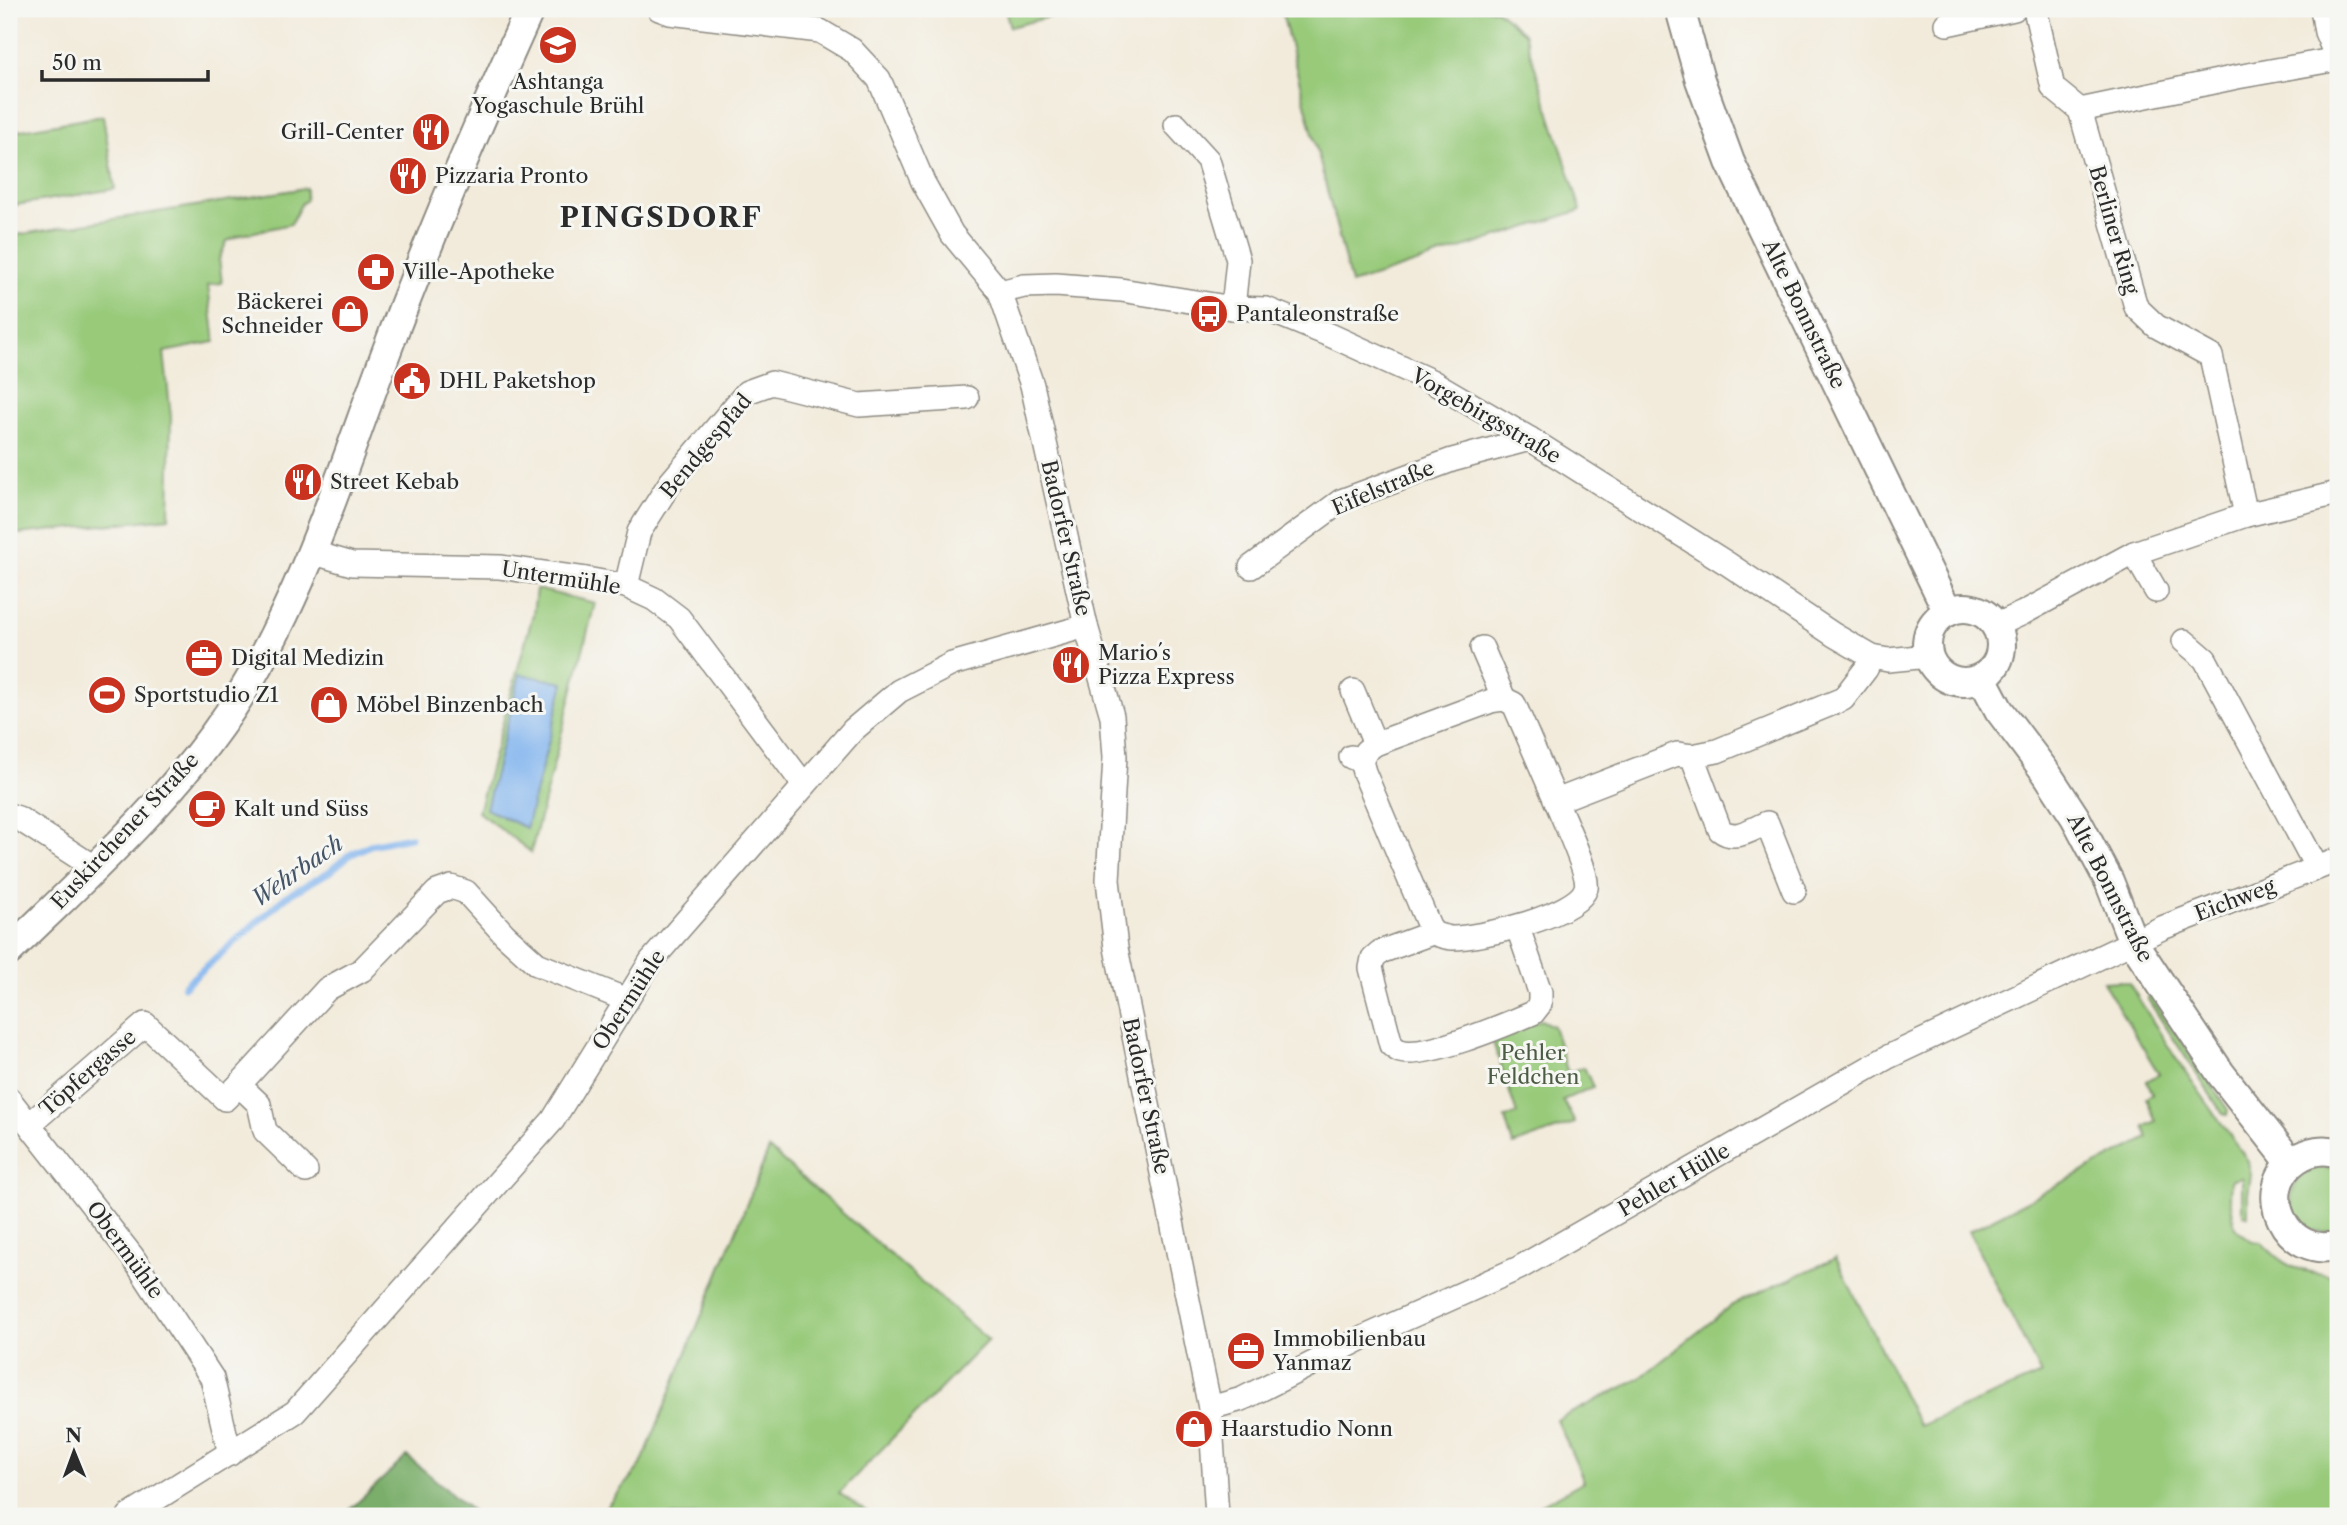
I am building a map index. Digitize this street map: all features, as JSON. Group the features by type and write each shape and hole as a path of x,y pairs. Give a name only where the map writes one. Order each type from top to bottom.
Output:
{"main road":[{"name":"Euskirchener Straße","path":"9,951 95,868 177,782 242,693 274,637 311,552 433,230 530,9"},
{"name":"Alte Bonnstraße","path":"1680,9 1700,80 1730,162 1948,612"},
{"path":"1957,609 1977,610 1986,615 1995,626 2001,640 2001,652 1998,662 1982,678 1961,682 1950,680 1933,666 1927,646 1933,626 1948,612 1957,609"},
{"name":"Alte Bonnstraße","path":"1982,678 1999,710 2075,817 2109,881 2133,942 2221,1074 2291,1163"},
{"path":"2338,1153 2319,1150 2304,1154 2291,1163 2277,1186 2276,1199 2277,1212 2292,1235 2304,1243 2318,1247 2338,1245"}],"street":[{"name":"Badorfer Straße","path":"659,9 670,13 820,31 852,50 879,79 923,182 952,234 1000,292 1032,385 1086,626 1112,716 1115,757 1108,880 1116,948 1210,1408 1217,1516"},
{"path":"1947,24 2014,9"},
{"path":"2035,9 2053,88 2080,110 2236,77 2338,59 2326,32 2322,9"},
{"name":"Berliner Ring","path":"2080,110 2136,307 2156,326 2211,356 2246,515"},
{"path":"1176,125 1208,160 1238,260 1233,308"},
{"name":"Vorgebirgsstraße","path":"1000,292 1024,286 1056,285 1121,290 1233,308 1266,309 1332,335 1431,381 1530,439 1872,657 1888,660 1929,656"},
{"name":"Bendgespfad","path":"626,586 639,532 670,482 747,392 772,383 859,405 967,398"},
{"name":"Eifelstraße","path":"1251,567 1341,501 1452,460 1530,439"},
{"path":"1995,626 2023,614 2134,552 2246,515 2338,493"},
{"name":"Untermühle","path":"311,552 352,564 500,567 626,586 653,599 679,618 804,785"},
{"path":"2134,552 2156,591"},
{"name":"Obermühle","path":"129,1516 295,1412 553,1120 651,961 853,730 899,691 952,664 1086,626"},
{"path":"2185,641 2205,659 2328,864"},
{"path":"1482,648 1504,699"},
{"path":"1556,801 1677,754 1692,756 1717,751 1843,698 1872,657"},
{"path":"1353,691 1364,772 1432,933"},
{"path":"1362,754 1491,701 1504,699 1514,704 1585,873 1586,888 1576,902 1518,928 1449,939 1432,933 1380,952 1373,958 1371,968 1391,1045 1401,1051 1415,1051 1455,1043 1533,1013 1540,1004 1540,992 1518,928"},
{"path":"1692,756 1720,830 1727,836 1736,836 1767,823 1794,891"},
{"path":"9,815 18,818 95,868"},
{"name":"Eichweg","path":"2133,942 2162,928 2328,864"},
{"path":"306,1171 265,1131 259,1104 239,1085 327,989 362,970 437,892 451,887 466,891 505,935 537,964 627,1000"},
{"name":"Pehler Hülle","path":"1210,1408 1242,1399 1364,1337 1519,1268 1888,1057 2133,942"},
{"name":"Töpfergasse","path":"30,1124 145,1024 225,1099 239,1085"},
{"name":"Obermühle","path":"9,1098 132,1256 212,1378 230,1454"}],"green space":[{"path":"1005,9 1080,9 1010,27"},
{"path":"1281,9 1496,9 1524,33 1581,210 1351,284"},
{"path":"103,116 115,189 9,206 9,132"},
{"path":"306,188 306,200 301,204 291,224 241,235 227,241 219,259 222,283 208,285 215,342 164,352 171,417 169,518 9,535 9,236"},
{"path":"536,589 595,603 531,852 478,812 533,614"},
{"path":"2103,982 2129,983 2175,1057 2248,1161 2251,1175 2248,1216 2244,1215 2242,1210 2242,1178 2231,1180 2230,1198 2235,1228 2252,1241 2261,1242 2288,1265 2304,1271 2338,1277 2338,1516 1521,1516 1584,1481 1557,1420 1639,1379 1732,1305 1836,1258 1919,1426 2041,1375 1969,1231 2148,1138 2144,1127 2156,1121 2146,1098 2153,1094 2147,1081 2159,1074"},
{"path":"2149,992 2228,1110 2227,1115 2223,1114 2147,998"},
{"name":"Pehler Feldchen","path":"1541,1020 1553,1026 1568,1073 1584,1067 1593,1087 1563,1100 1575,1123 1513,1145 1505,1118 1517,1114 1491,1036"},
{"path":"769,1149 988,1340 839,1493 873,1516 599,1516 641,1465"},
{"path":"2323,1167 2338,1171 2338,1228 2322,1232 2309,1229 2299,1220 2293,1209 2291,1196 2296,1183 2306,1173"},
{"path":"407,1456 478,1516 343,1516"}],"water":[{"path":"520,674 564,683 526,828 486,809"}],"waterway":[{"name":"Wehrbach","path":"184,986 287,896 329,872 348,856 370,845 410,837"}],"place":[{"name":"Ashtanga Yogaschule Brühl","path":"558,45"},
{"name":"Grill-Center","path":"431,132"},
{"name":"Pizzaria Pronto","path":"408,176"},
{"name":"Ville-Apotheke","path":"376,272"},
{"name":"Bäckerei Schneider","path":"350,314"},
{"name":"Pantaleonstraße","path":"1209,314"},
{"name":"DHL Paketshop","path":"412,381"},
{"name":"Street Kebab","path":"303,482"},
{"name":"Digital Medizin","path":"204,658"},
{"name":"Mario´s Pizza Express","path":"1071,665"},
{"name":"Sportstudio Z1","path":"107,695"},
{"name":"Möbel Binzenbach","path":"329,705"},
{"name":"Kalt und Süss","path":"207,809"},
{"name":"Immobilienbau Yanmaz","path":"1246,1351"},
{"name":"Haarstudio Nonn","path":"1194,1429"}],"district":[{"name":"PINGSDORF","path":"661,217"}]}
